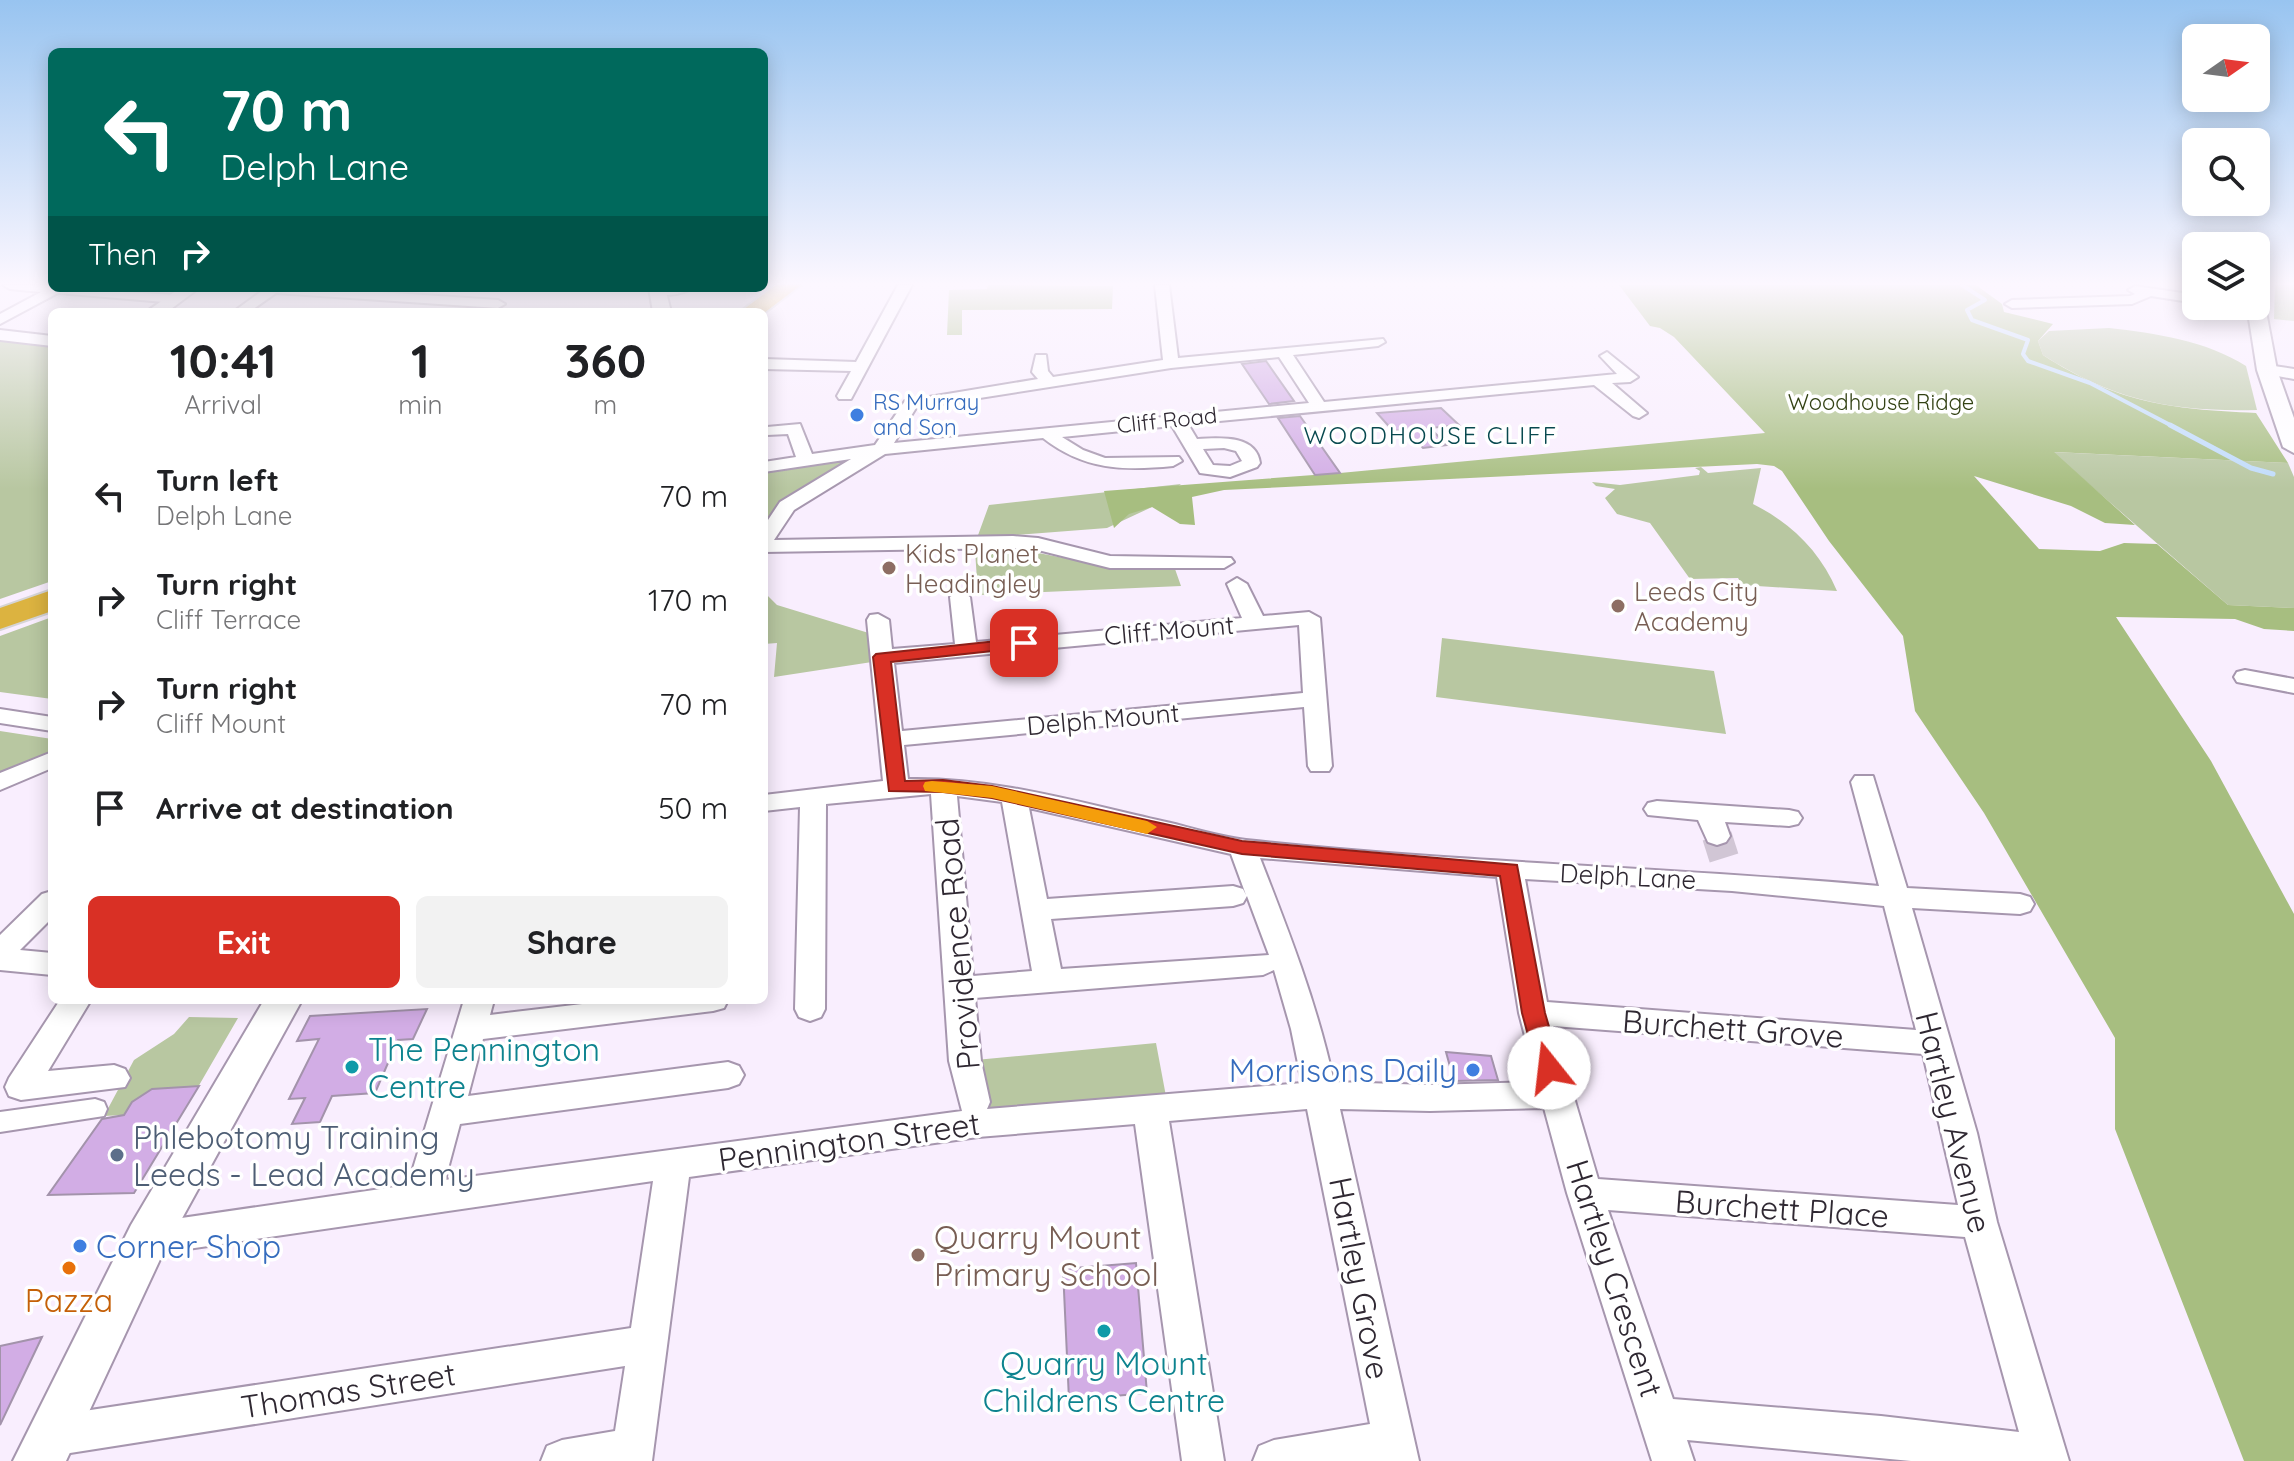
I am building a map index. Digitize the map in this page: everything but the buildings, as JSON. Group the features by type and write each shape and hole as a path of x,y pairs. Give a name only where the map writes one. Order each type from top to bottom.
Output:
{"highway":[{"path":"0,608 48,591"},
{"path":"0,619 48,601"}],"street":[{"path":"845,396 869,353"},
{"path":"1170,353 1171,363"},
{"path":"768,537 787,506 881,449 911,404 1171,363 1268,353"},
{"path":"2263,353 2294,447"},
{"path":"1286,356 1318,405"},
{"name":"Cliff Road","path":"768,466 881,449 1630,377 1607,356"},
{"path":"1041,358 1040,372 1049,382"},
{"path":"768,364 862,367"},
{"path":"2267,370 2294,374"},
{"path":"1599,381 1639,413"},
{"path":"1176,419 1189,445"},
{"path":"773,431 794,428 806,461"},
{"path":"1045,432 1065,450 1092,462 1124,465 1173,461"},
{"path":"768,543 1013,542 1038,544 1110,562 1224,562"},
{"path":"1237,584 1255,622"},
{"path":"960,597 966,648"},
{"name":"Cliff Mount","path":"882,657 1309,618 1320,766"},
{"path":"878,620 896,787"},
{"path":"2245,677 2294,686"},
{"name":"Delph Mount","path":"891,739 1315,699"},
{"path":"0,716 48,723"},
{"path":"0,782 48,761"},
{"name":"Hartley Avenue","path":"1864,782 1960,1133 1979,1222 2047,1459"},
{"name":"Delph Lane","path":"768,803 896,787 943,786 1014,797 1242,848 1510,870 1721,847 1894,897 2020,904"},
{"name":"Providence Road","path":"943,786 965,1061 974,1102"},
{"path":"1014,797 1049,982"},
{"path":"810,1009 813,798"},
{"path":"1657,809 1721,847 1789,818"},
{"name":"Hartley Grove","path":"1242,848 1287,963 1323,1095 1395,1451"},
{"name":"Hartley Crescent","path":"1510,870 1534,1013 1585,1193 1673,1461"},
{"path":"1036,910 1233,896"},
{"path":"0,956 48,905"},
{"path":"0,956 48,963"},
{"path":"958,988 1263,964"},
{"path":"73,1004 21,1087 114,1078"},
{"path":"45,1448 147,1239 281,1004"},
{"path":"422,1198 475,1014 645,1004"},
{"name":"Burchett Grove","path":"1534,1013 1933,1043"},
{"path":"447,1112 728,1075"},
{"name":"Pennington Street","path":"147,1239 422,1198 978,1123 1323,1095 1430,1098 1557,1095"},
{"path":"0,1122 95,1109"},
{"path":"1150,1109 1203,1461"},
{"path":"562,1461 632,1455 673,1165"},
{"name":"Burchett Place","path":"1585,1193 1979,1222"},
{"name":"Thomas Street","path":"45,1448 646,1344"},
{"path":"1660,1418 1881,1437 2047,1459"},
{"path":"1274,1461 1395,1451"}],"green space":[{"path":"0,353 48,353 48,582 0,599"},
{"name":"Woodhouse Ridge","path":"1689,353 2042,353 2095,384 2145,400 2170,406 2256,413 2288,463 2054,452 2135,525 2105,523 2071,506 1974,476 2039,549 2100,551 2124,543 2157,544 2228,605 2294,608 2294,631 2264,629 2235,619 2116,617 2211,761 2294,914 2294,1461 2244,1461 2115,1129 2115,1038 1984,813 1915,711 1903,636 1829,541 1782,471 1774,466 1757,464 1224,490 1192,497 1195,525 1180,524 1152,507 1129,514 1114,528 1104,491 1340,473 1765,433"},
{"path":"2222,353 2246,366 2257,410 2198,409 2145,400 2095,383 2043,355"},
{"path":"2052,452 2288,463 2294,477 2294,608 2228,605"},
{"path":"854,458 784,501 768,518 768,471"},
{"path":"1701,467 1708,473 1761,468 1753,504 1780,520 1803,540 1822,563 1837,591 1742,585 1738,578 1690,579 1650,523 1617,514 1605,498 1615,489 1596,486 1592,482 1620,485 1699,475 1700,471 1695,468"},
{"path":"1181,484 1152,507 1107,528 977,538 989,505"},
{"path":"975,550 1028,551 1095,564 1175,569 1181,586 978,595"},
{"path":"768,596 777,605 872,634 872,662 774,677 777,643 768,644"},
{"path":"48,618 48,698 0,692 0,636"},
{"path":"1442,638 1714,671 1726,734 1436,697"},
{"path":"0,731 48,738 48,753 0,774"},
{"path":"189,1017 238,1018 194,1094 191,1087 153,1092 137,1100 124,1115 104,1116 134,1060 174,1034"},
{"path":"1156,1043 1168,1107 978,1123 965,1061"}],"waterway":[{"path":"2023,353 2028,361 2090,383 2174,427"},
{"path":"2170,425 2251,468 2273,474"}],"tunnel":[{"path":"1717,836 1724,858"}],"slow traffic":[{"path":"932,786 992,792 1147,827"}],"place":[{"name":"RS Murray and Son","path":"857,415"},
{"name":"Kids Planet Headingley","path":"889,568"},
{"name":"Leeds City Academy","path":"1618,606"},
{"name":"The Pennington Centre","path":"352,1067"},
{"name":"Morrisons Daily","path":"1473,1070"},
{"name":"Phlebotomy Training Leeds - Lead Academy","path":"117,1155"},
{"name":"Corner Shop","path":"80,1246"},
{"name":"Quarry Mount Primary School","path":"918,1255"},
{"name":"Pazza","path":"69,1268"},
{"name":"Quarry Mount Childrens Centre","path":"1104,1331"}],"district":[{"name":"WOODHOUSE CLIFF","path":"1431,435"}],"route":[{"path":"1024,643 882,657 896,787 943,786 992,792 1242,848 1510,870 1534,1013 1549,1068"}]}
